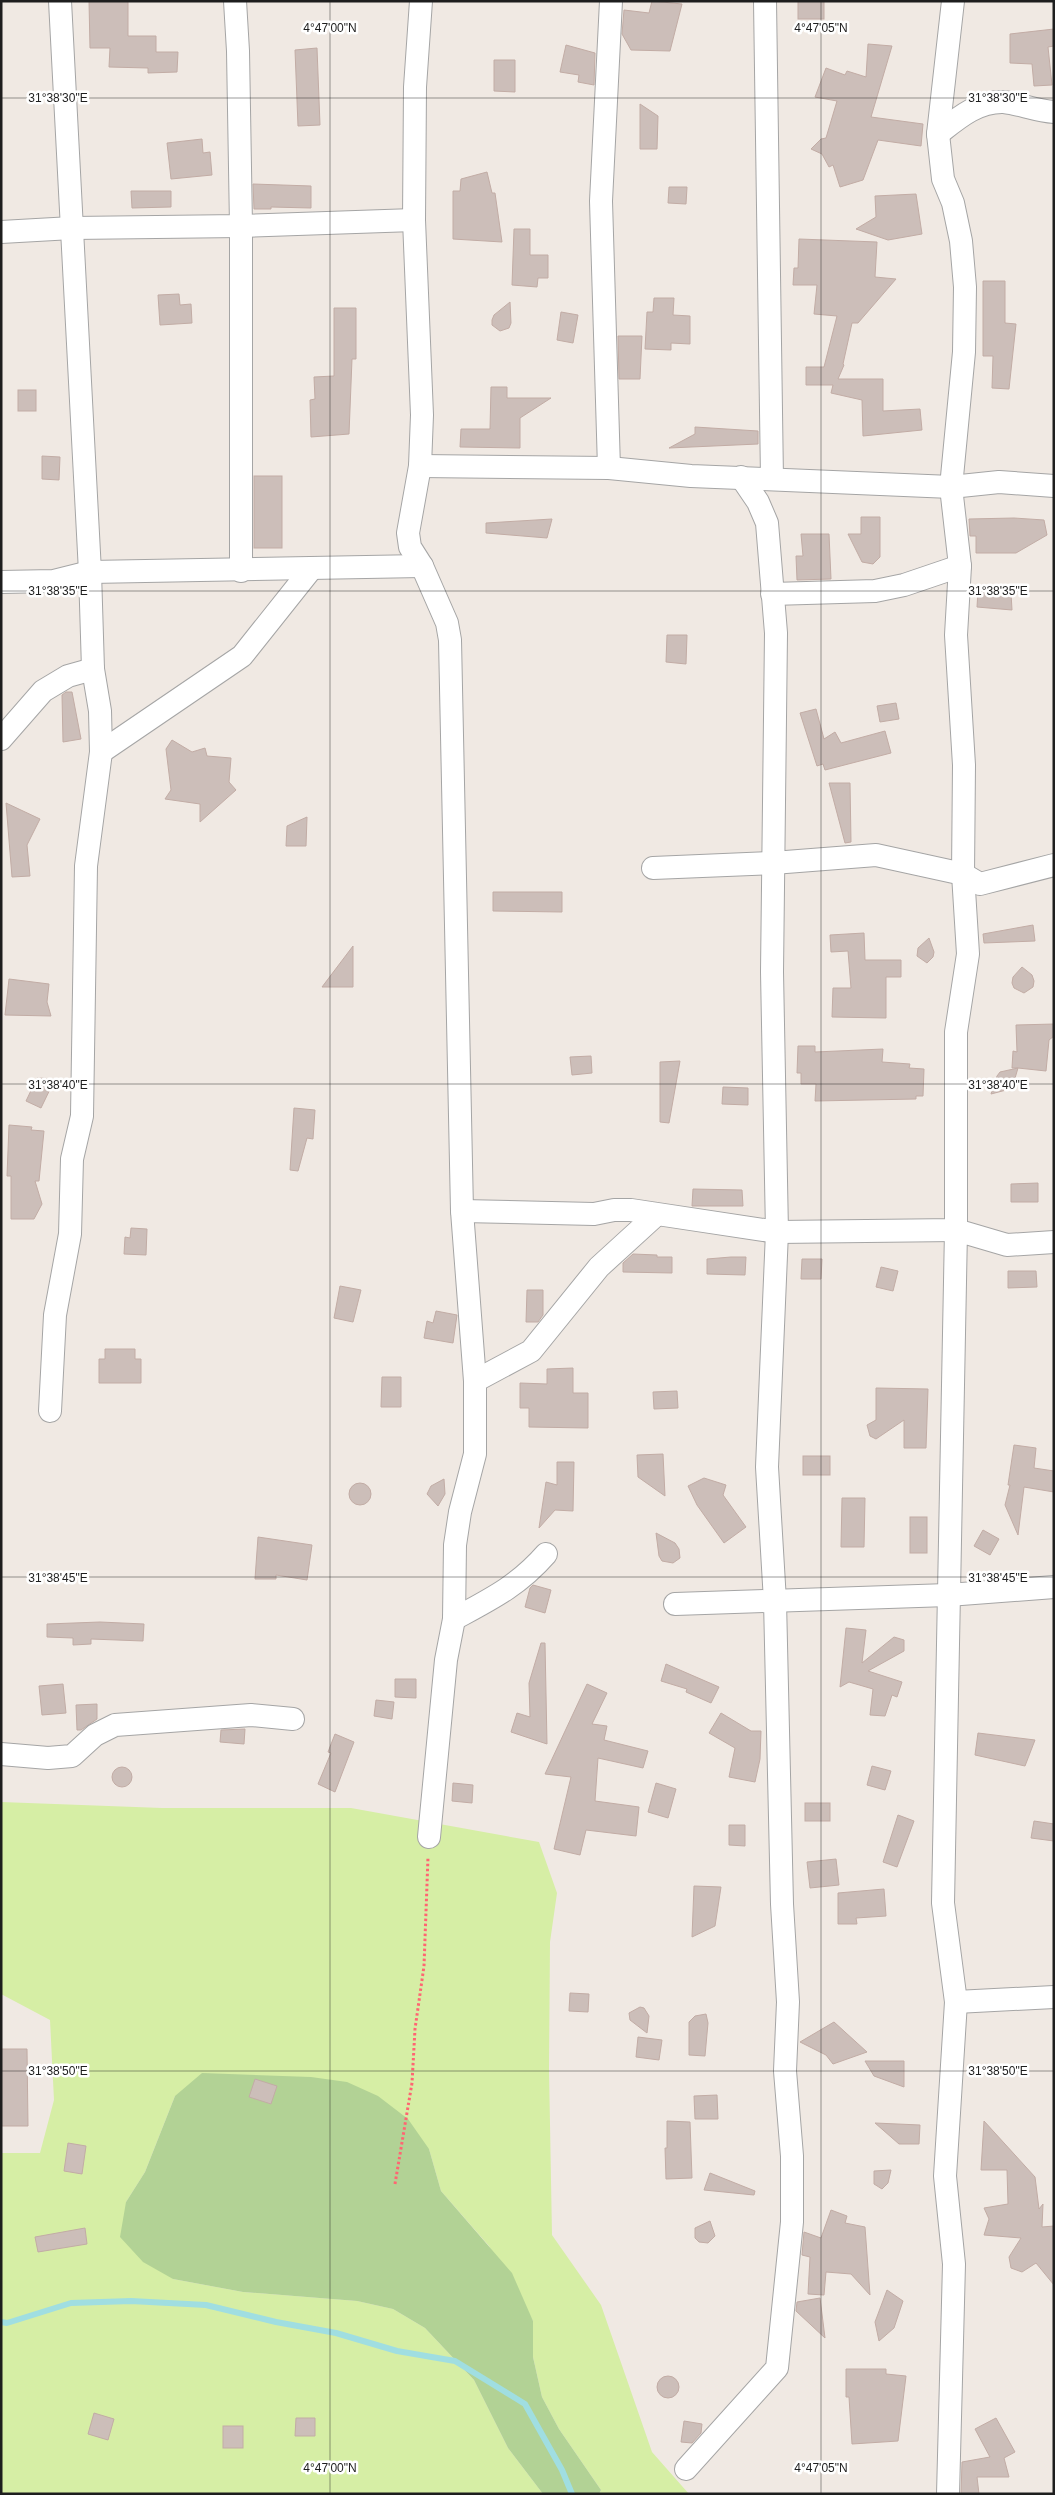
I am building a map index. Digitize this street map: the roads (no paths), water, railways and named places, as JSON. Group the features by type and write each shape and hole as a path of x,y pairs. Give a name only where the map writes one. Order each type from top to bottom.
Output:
{"street":[{"path":"50,1411 55,1315 70,1234 72,1159 82,1116 86,866 101,752 100,711 93,669 90,572 60,1"},
{"path":"235,1 238,51 240,226 241,570"},
{"path":"421,1 415,87 414,220 422,415 420,466 408,533 410,547 422,566 447,623 450,640 462,1211 474,1381 474,1454 460,1512 455,1545 454,1618 446,1660 428,1837"},
{"path":"609,468 601,201 610,1"},
{"path":"765,1 772,478"},
{"path":"948,2494 954,2264 945,2176 956,2002 943,1903 956,1230 956,1032 968,954 963,874 964,766 956,635 960,566 951,487 964,352 965,288 961,241 953,203 943,179 938,134 953,1"},
{"path":"938,134 961,116 989,104 1004,102 1054,112"},
{"path":"1,232 72,228 240,226 414,220"},
{"path":"420,466 609,468 691,476 951,487 999,482 1054,486"},
{"path":"686,2469 777,2368 792,2222 792,2156 785,2071 788,2002 782,1904 775,1601 767,1467 777,1232 772,972 776,633 767,523 758,502 741,478"},
{"path":"1,582 54,581 90,572 422,566"},
{"path":"772,594 875,591 904,585 960,566"},
{"path":"101,752 242,656 312,568"},
{"path":"2,749 43,691 68,676 93,669"},
{"path":"653,868 773,863 876,855 963,874 980,884 1054,865"},
{"path":"462,1211 594,1214 622,1210 777,1232 956,1230 1007,1245 1054,1242"},
{"path":"474,1381 531,1352 599,1267 656,1215"},
{"path":"454,1618 493,1598 527,1576 546,1554"},
{"path":"675,1604 948,1596 1054,1587"},
{"path":"1,1754 48,1758 72,1756 95,1735 115,1725 251,1716 293,1719"},
{"path":"956,2002 1054,1997"}],"waterway":[{"path":"1,2322 7,2323 71,2303 131,2301 206,2305 276,2322 336,2333 397,2351 455,2361 525,2404 562,2470 572,2494"}]}
